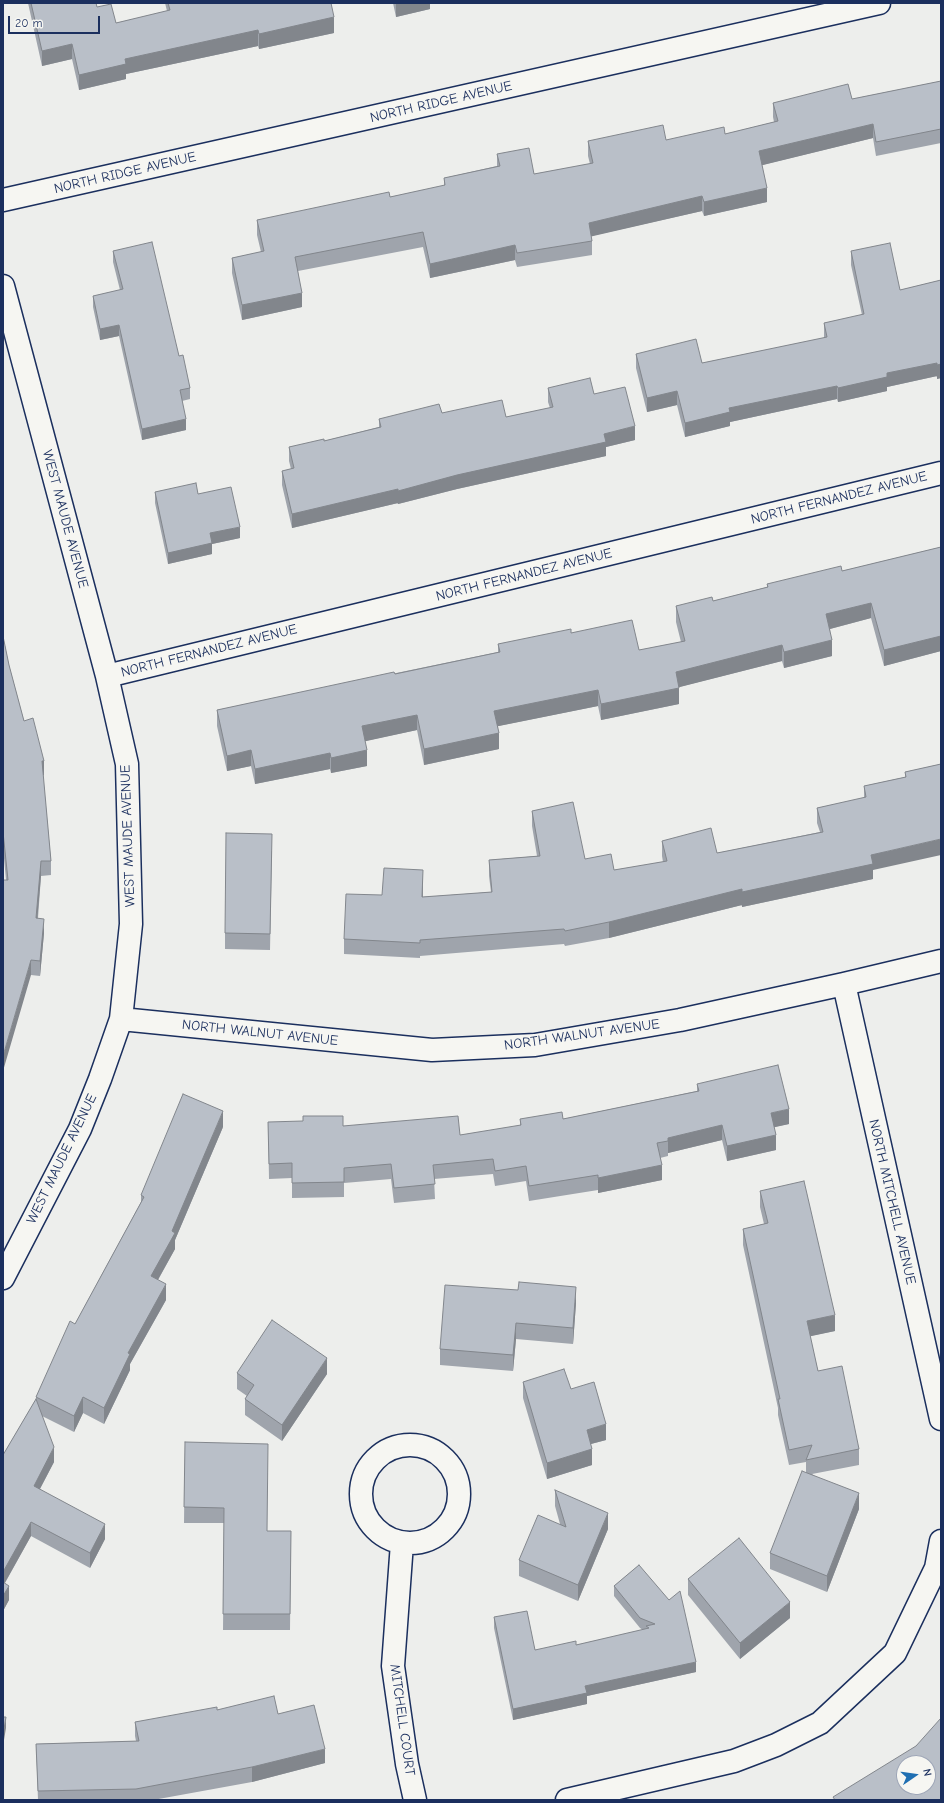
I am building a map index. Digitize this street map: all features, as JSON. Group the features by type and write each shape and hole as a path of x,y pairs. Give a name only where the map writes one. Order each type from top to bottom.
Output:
{"street":[{"name":"NORTH RIDGE AVENUE","path":"3,200 879,3"},
{"name":"WEST MAUDE AVENUE","path":"3,286 107,676 127,764 131,924 121,1019 100,1079 80,1129 3,1278"},
{"name":"NORTH FERNANDEZ AVENUE","path":"107,676 941,473"},
{"name":"NORTH WALNUT AVENUE","path":"121,1019 432,1050 535,1045 680,1020 941,961"},
{"name":"NORTH MITCHELL AVENUE","path":"844,984 941,1419"},
{"path":"425,1447 440,1455 452,1468 458,1484 458,1502 453,1518 448,1526 435,1537 419,1542 402,1543 387,1538 374,1528 364,1513 361,1496 363,1479 377,1457 391,1448 425,1447"},
{"path":"567,1800 734,1761 776,1745 820,1723 895,1653 936,1568 941,1541"},
{"name":"MITCHELL COURT","path":"402,1543 393,1666 407,1764 415,1800"}],"building":[{"path":"31,3 96,3 97,7 111,4 116,23 170,10 168,3 331,3 334,17 259,34 258,30 125,59 126,64 79,75 72,44 42,51"},
{"path":"941,81 941,129 876,142 873,124 759,151 767,188 704,202 702,196 589,223 592,241 517,253 515,245 430,264 423,232 295,257 302,293 242,305 232,258 264,251 257,220 389,192 390,197 445,185 444,178 500,166 497,154 529,148 534,174 593,163 588,141 663,125 666,140 724,127 725,134 778,121 773,103 848,84 852,99"},
{"path":"152,242 179,356 183,355 190,388 180,390 186,419 142,429 119,325 100,329 93,296 123,289 113,251"},
{"path":"890,243 900,290 941,280 941,364 937,365 937,363 887,373 887,377 838,388 837,386 729,408 730,412 685,423 677,391 647,398 636,354 696,339 702,363 827,337 824,323 864,314 851,251"},
{"path":"590,378 594,394 625,387 635,426 604,434 606,442 457,475 398,491 398,489 292,514 282,471 294,468 289,447 324,439 324,441 381,427 379,419 439,404 442,413 502,400 506,417 553,407 548,388"},
{"path":"196,483 198,494 231,487 240,527 210,533 212,543 168,553 155,492"},
{"path":"941,547 941,636 884,650 871,603 826,614 832,640 784,652 782,645 676,672 679,688 601,704 598,690 494,711 499,733 424,749 417,715 362,726 367,750 331,758 330,753 255,769 251,750 227,756 217,710 394,672 395,674 500,652 498,644 571,629 571,633 632,620 639,650 685,641 676,606 712,597 713,601 768,587 767,584 841,566 842,571"},
{"path":"3,636 24,721 33,718 44,761 42,761 51,861 41,861 36,918 44,919 40,961 31,960 3,1056 3,880 8,880 3,832"},
{"path":"941,764 941,839 871,855 873,864 742,892 742,889 609,922 565,931 564,929 420,940 420,943 344,939 346,894 382,895 384,868 423,870 422,897 492,892 489,860 540,856 532,811 573,802 585,859 611,854 614,870 667,861 662,841 711,828 717,853 823,832 817,808 866,797 864,786 906,777 905,772"},
{"path":"226,833 272,834 270,934 225,933"},
{"path":"778,1065 789,1109 771,1113 776,1135 727,1146 722,1125 668,1138 668,1141 657,1143 662,1165 598,1178 598,1175 529,1186 526,1166 495,1171 493,1159 433,1165 435,1184 394,1188 391,1164 344,1168 344,1182 292,1183 292,1163 269,1164 268,1122 303,1121 303,1116 343,1116 343,1126 458,1116 460,1135 521,1125 520,1119 562,1112 563,1119 699,1091 697,1084"},
{"path":"183,1094 223,1111 172,1231 175,1233 151,1276 166,1284 128,1353 130,1354 104,1408 83,1397 74,1416 36,1397 70,1321 75,1324 144,1197 141,1195"},
{"path":"804,1181 835,1315 807,1321 818,1371 842,1366 859,1449 806,1460 812,1445 789,1450 778,1399 780,1399 743,1229 768,1223 760,1191"},
{"path":"519,1282 576,1287 573,1328 516,1323 513,1355 440,1349 445,1285 518,1290"},
{"path":"272,1320 327,1358 282,1425 245,1399 254,1385 237,1373"},
{"path":"564,1369 571,1389 594,1382 606,1424 587,1430 592,1449 547,1463 523,1382"},
{"path":"36,1399 54,1447 34,1486 105,1524 90,1553 31,1522 3,1572 3,1455"},
{"path":"185,1442 268,1444 267,1531 291,1531 290,1614 223,1614 224,1508 184,1507"},
{"path":"802,1471 859,1493 827,1576 770,1553"},
{"path":"555,1490 608,1513 578,1585 519,1560 538,1515 566,1527"},
{"path":"739,1538 790,1602 740,1643 688,1579"},
{"path":"639,1565 669,1600 680,1591 696,1662 585,1686 587,1693 513,1709 494,1617 527,1611 535,1650 576,1641 576,1645 649,1628 646,1626 655,1624 640,1618 614,1586"},
{"path":"3,1582 9,1586 3,1596"},
{"path":"274,1696 278,1714 314,1705 325,1749 252,1767 136,1789 38,1791 36,1744 139,1741 135,1722 217,1707 217,1710"},
{"path":"3,1717 6,1717 3,1735"},
{"path":"941,1718 941,1800 835,1800 833,1797 896,1758 896,1795 936,1795 936,1755 901,1755 916,1746"}]}
